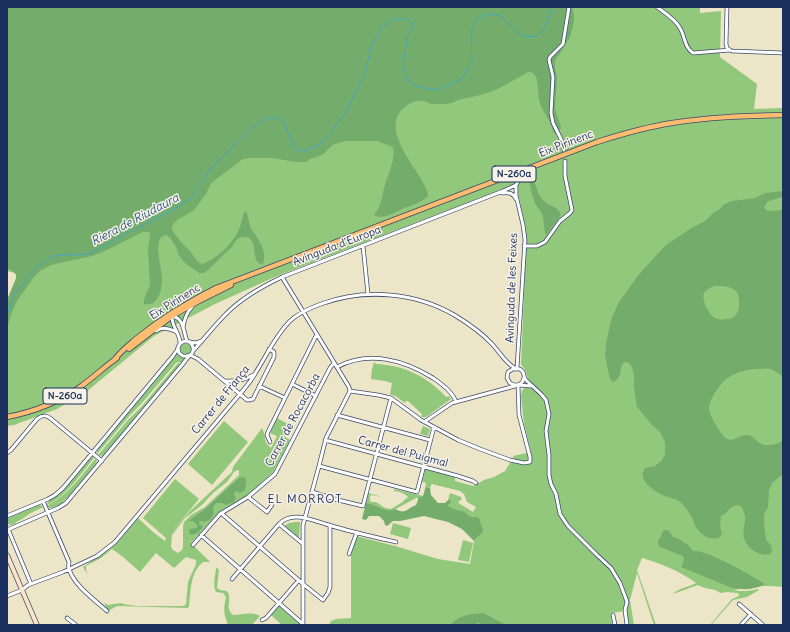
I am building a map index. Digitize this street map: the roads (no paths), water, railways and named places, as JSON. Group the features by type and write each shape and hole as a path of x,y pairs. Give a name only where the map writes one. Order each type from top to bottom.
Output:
{"main road":[{"name":"Eix Pirinenc","path":"115,359 134,341 168,314 210,291 234,280 254,274 597,142 656,126 685,121 783,115"},
{"name":"Eix Pirinenc","path":"7,417 34,410 57,400 81,386 172,316 198,301 254,274"},
{"path":"7,555 37,625"}],"street":[{"path":"564,150 562,140 554,123 552,112 553,77 549,60 550,57 564,44 569,7"},
{"path":"657,7 676,22 687,46 693,53 730,50 783,53"},
{"path":"727,7 726,44 727,48 730,50"},
{"path":"524,246 537,246 545,242 560,221 572,210 565,176 565,161"},
{"name":"Avinguda d'Europa","path":"193,351 224,316 240,301 269,283 494,195 516,185 525,172 536,165"},
{"name":"Avinguda de les Feixes","path":"516,185 516,195 523,225 524,246 516,368"},
{"name":"Avinguda d'Europa","path":"494,195 506,192 509,193 514,196 518,204"},
{"path":"363,246 368,294"},
{"path":"282,277 350,391 325,440 302,528 303,624"},
{"path":"134,341 139,339 168,317 172,316 174,313 210,291"},
{"name":"Carrer de França","path":"7,596 22,590 31,584 97,556 115,542 240,394 256,373 269,349 289,322 296,316 313,307 330,301 368,294 404,297 423,302 456,316 480,332 510,365 516,368"},
{"path":"183,328 185,316 198,301"},
{"path":"172,316 181,321 189,341 193,346 193,351 198,359"},
{"path":"7,516 52,497 63,488 173,356 180,343 180,340 172,322 172,316"},
{"path":"144,337 162,328 171,329 177,332"},
{"path":"270,442 267,433 317,334"},
{"path":"180,343 185,341 202,341"},
{"path":"178,347 181,355 190,355 198,359 248,400 251,400 254,396 274,355 274,351 269,349"},
{"path":"31,584 7,530 58,508 66,503 193,351"},
{"path":"337,367 349,361 370,358 390,360 407,364 440,382 455,398 456,402"},
{"name":"Carrer de França","path":"505,359 508,372"},
{"name":"Carrer de Rocacorba","path":"193,545 221,513 248,497 275,474 334,363"},
{"path":"499,390 506,385 508,372 511,369 516,368 523,372 526,380 544,396 548,404 549,414 546,431 549,475 551,484 556,494 560,514 568,526 611,568 616,575 626,599 625,610 627,625"},
{"path":"225,381 242,380 256,373"},
{"path":"424,422 447,406 456,402 517,385 523,382 524,377"},
{"path":"507,379 512,385 532,386"},
{"path":"292,384 316,396"},
{"path":"350,391 391,398 424,422 466,444 510,460 524,463 530,462 530,457 519,416 517,385"},
{"path":"259,386 285,398"},
{"path":"312,492 363,506 391,398"},
{"path":"337,415 430,440"},
{"path":"7,453 37,419 41,416 46,416 102,461"},
{"path":"319,466 417,492 434,427"},
{"name":"Carrer del Puigmal","path":"325,440 468,479 476,483"},
{"path":"248,497 267,512 272,505"},
{"path":"43,501 69,562 69,569 78,585 107,611"},
{"path":"221,513 323,600 330,587 330,526"},
{"path":"232,579 279,524 286,518 290,517 305,518 330,526 396,542"},
{"path":"279,524 302,543"},
{"path":"349,554 357,532"},
{"path":"201,535 303,624"},
{"path":"262,620 266,618 299,580"},
{"path":"739,604 763,625"},
{"path":"741,625 751,614"},
{"path":"613,615 615,625"},
{"path":"67,618 76,625"}],"waterway":[{"name":"Riera de Riudaura","path":"7,315 14,295 36,268 53,256 88,254 169,212 190,199 210,169 251,129 267,118 280,118 285,123 289,137 295,149 303,151 319,145 332,131 347,110 366,69 371,48 382,27 393,19 408,19 413,24 411,31 408,34 403,65 407,80 418,87 438,90 461,79 472,64 471,33 476,20 488,14 501,16 521,35 529,37 537,36 545,28 552,7"}],"tunnel":[{"path":"564,150 565,161"}],"district":[{"name":"EL MORROT","path":"305,500"}]}
